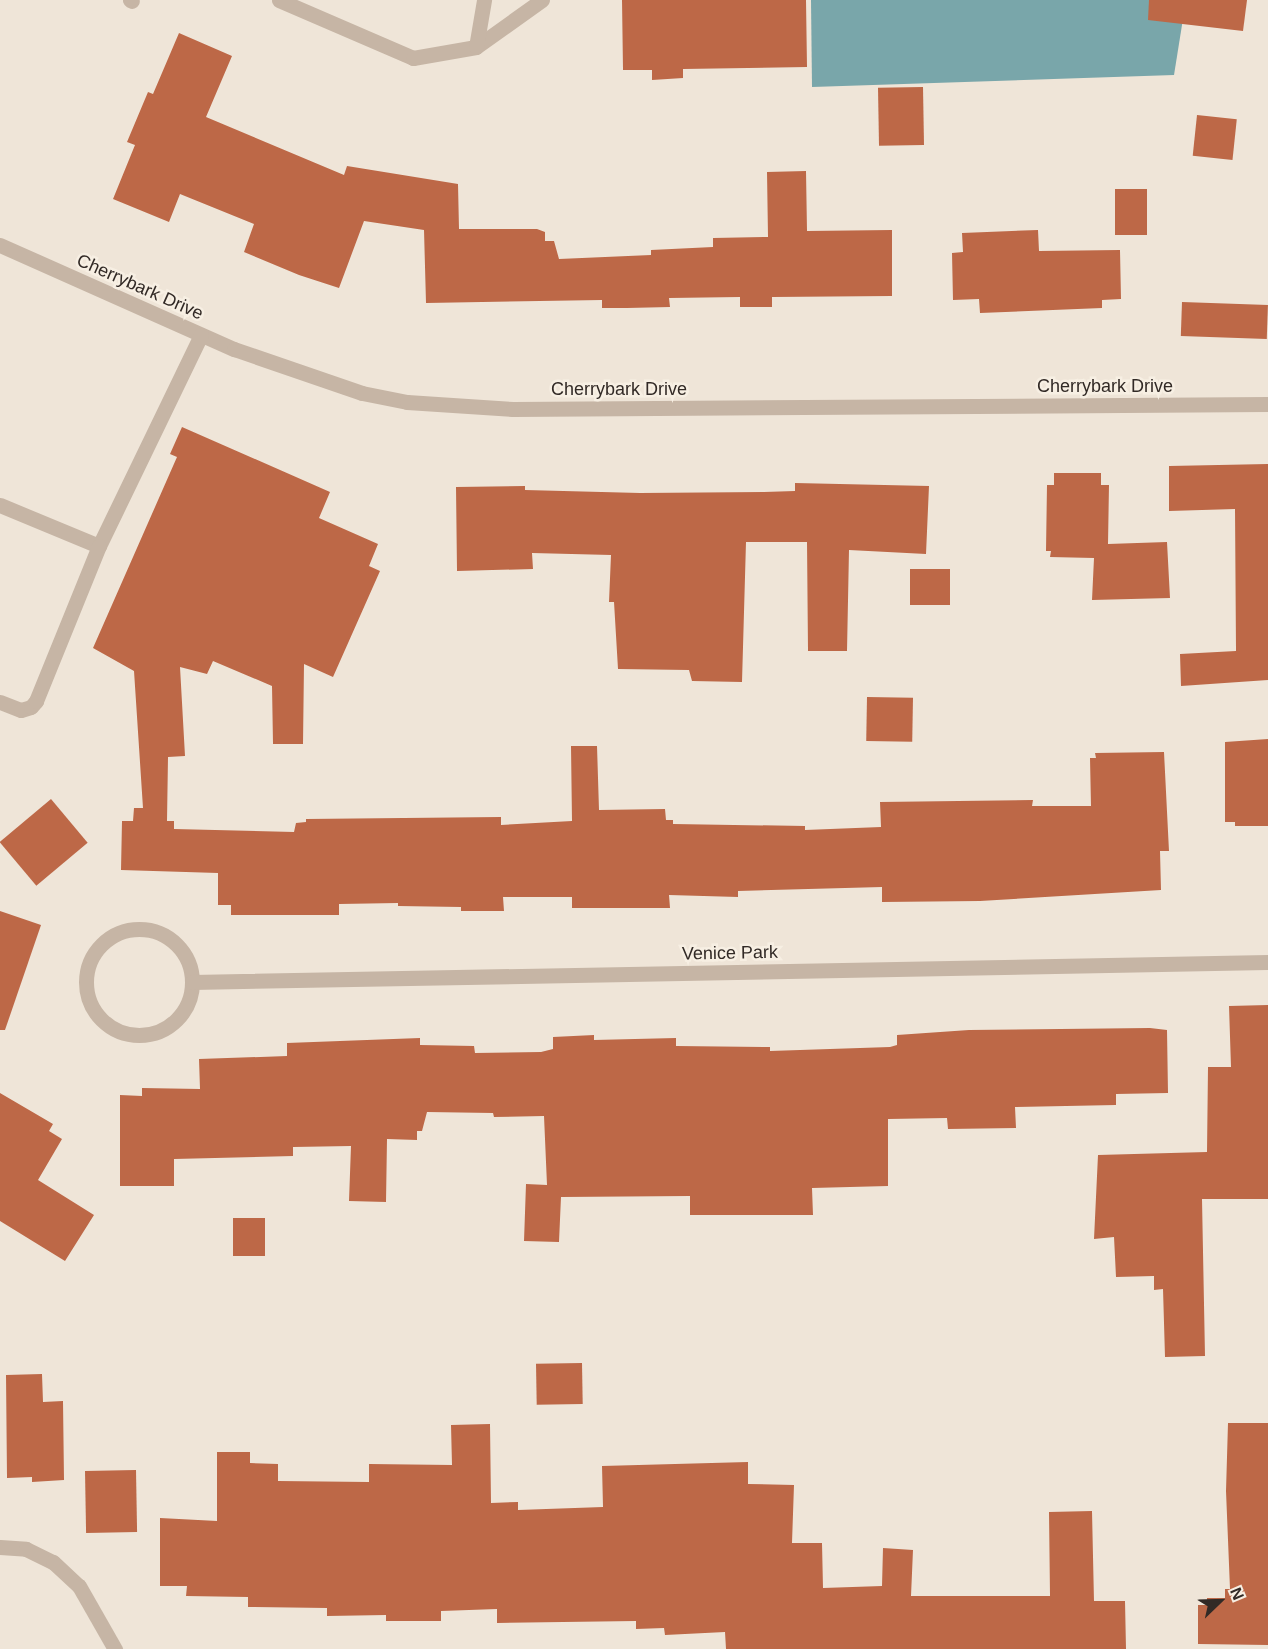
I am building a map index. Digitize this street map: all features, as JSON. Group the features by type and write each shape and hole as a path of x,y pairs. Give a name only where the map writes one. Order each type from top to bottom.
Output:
{"street":[{"path":"279,0 413,58 476,47 542,0"},
{"path":"476,47 484,0"},
{"name":"Cherrybark Drive","path":"0,245 201,335 362,393 450,406 1268,404"},
{"path":"0,702 21,710 36,701 99,546 201,335"},
{"path":"0,505 99,546"},
{"path":"129,929 148,929 166,936 180,948 189,964 192,982 182,1014 156,1034 140,1036 123,1034 102,1020 88,1000 85,981 88,963 98,947 129,929"},
{"name":"Venice Park","path":"192,982 1268,962"},
{"path":"0,1547 26,1548 53,1562 79,1586 115,1649"}],"water":[{"path":"811,0 1186,0 1174,75 812,87"}],"building":[{"path":"622,0 806,0 807,67 683,69 683,78 652,80 652,70 623,70"},
{"path":"1149,0 1247,0 1243,31 1148,20"},
{"path":"179,33 232,56 206,117 344,175 347,166 458,184 459,229 537,229 545,232 545,241 554,241 559,259 651,255 651,250 713,247 713,238 768,237 767,172 806,171 807,231 892,230 892,296 772,297 772,307 740,307 740,297 669,298 670,307 627,308 602,308 602,300 426,303 424,230 364,221 339,288 299,275 244,252 254,224 180,194 169,222 113,199 135,145 127,142 148,92 153,94"},
{"path":"923,87 924,145 879,146 878,88"},
{"path":"1197,115 1237,119 1232,160 1193,156"},
{"path":"1115,189 1147,189 1147,235 1115,235"},
{"path":"1038,230 1039,251 1120,250 1121,299 1102,300 1102,308 980,313 979,299 953,300 952,253 963,252 962,233"},
{"path":"1182,302 1268,305 1267,339 1181,336"},
{"path":"182,427 330,492 319,518 378,544 369,566 380,571 333,677 304,664 303,744 273,744 272,686 213,661 207,674 180,667 185,756 168,757 167,821 174,821 174,829 294,832 296,823 306,822 306,819 501,817 501,825 572,821 571,746 597,746 599,810 665,809 666,820 673,820 673,824 805,826 805,830 881,827 880,802 1033,800 1032,806 1091,806 1090,758 1096,758 1095,753 1164,752 1169,851 1160,851 1161,890 980,901 882,902 882,887 738,891 738,897 669,895 670,908 572,908 572,897 503,897 504,911 461,911 461,907 398,906 398,903 339,904 339,915 231,915 231,905 218,905 218,873 121,870 122,821 133,821 134,808 143,808 134,671 93,648 177,457 170,454"},
{"path":"1268,464 1268,680 1181,686 1180,654 1236,651 1235,509 1169,511 1169,466"},
{"path":"1054,473 1101,473 1101,485 1109,485 1108,544 1167,542 1170,598 1092,600 1094,558 1050,557 1051,551 1046,551 1047,485 1054,485"},
{"path":"795,483 929,486 926,554 849,550 847,651 808,651 807,542 746,542 742,682 692,681 689,670 618,669 614,602 609,602 611,555 532,553 533,569 457,571 456,487 525,486 525,490 640,493 764,492 795,491"},
{"path":"910,569 950,569 950,605 910,605"},
{"path":"867,697 913,698 912,742 866,741"},
{"path":"1268,739 1268,826 1235,826 1235,822 1225,822 1225,742"},
{"path":"51,799 88,843 36,886 0,842"},
{"path":"0,911 41,925 5,1030 0,1030"},
{"path":"1268,1005 1268,1199 1202,1199 1205,1356 1165,1357 1163,1289 1154,1290 1154,1276 1116,1277 1114,1237 1094,1239 1098,1155 1207,1152 1208,1067 1231,1067 1229,1006"},
{"path":"1150,1028 1167,1030 1168,1093 1116,1094 1116,1105 1015,1107 1016,1128 948,1129 947,1118 888,1119 888,1186 812,1188 813,1215 690,1215 690,1196 561,1197 559,1242 524,1241 526,1184 547,1185 544,1116 494,1117 493,1113 427,1112 422,1131 417,1131 417,1140 387,1139 386,1202 349,1201 351,1146 293,1147 293,1156 174,1159 174,1186 120,1186 120,1095 142,1096 142,1088 200,1089 199,1059 287,1056 287,1043 420,1038 420,1045 474,1046 475,1053 541,1052 553,1049 553,1037 594,1035 594,1040 676,1038 676,1046 770,1047 770,1051 890,1047 897,1045 897,1035 969,1030"},
{"path":"0,1093 53,1124 49,1131 62,1139 38,1180 94,1215 65,1261 0,1221"},
{"path":"233,1218 265,1218 265,1256 233,1256"},
{"path":"582,1363 583,1404 537,1405 536,1364"},
{"path":"42,1374 43,1402 63,1401 64,1480 32,1482 32,1477 7,1478 6,1375"},
{"path":"1228,1423 1268,1423 1268,1645 1198,1644 1198,1605 1207,1605 1207,1598 1225,1598 1225,1589 1230,1589 1226,1491"},
{"path":"490,1424 491,1503 518,1502 518,1510 603,1507 602,1466 748,1462 748,1484 794,1485 792,1543 822,1543 823,1588 882,1586 883,1548 913,1550 911,1596 1050,1596 1049,1512 1092,1511 1094,1601 1125,1601 1126,1649 726,1649 725,1632 665,1635 664,1628 636,1629 636,1621 497,1623 497,1609 441,1611 441,1621 386,1621 386,1615 327,1616 327,1608 248,1607 248,1597 186,1596 187,1586 160,1586 160,1518 217,1521 217,1452 250,1452 250,1463 278,1464 278,1481 369,1482 369,1464 452,1465 451,1425"},
{"path":"136,1470 137,1532 86,1533 85,1471"}]}
